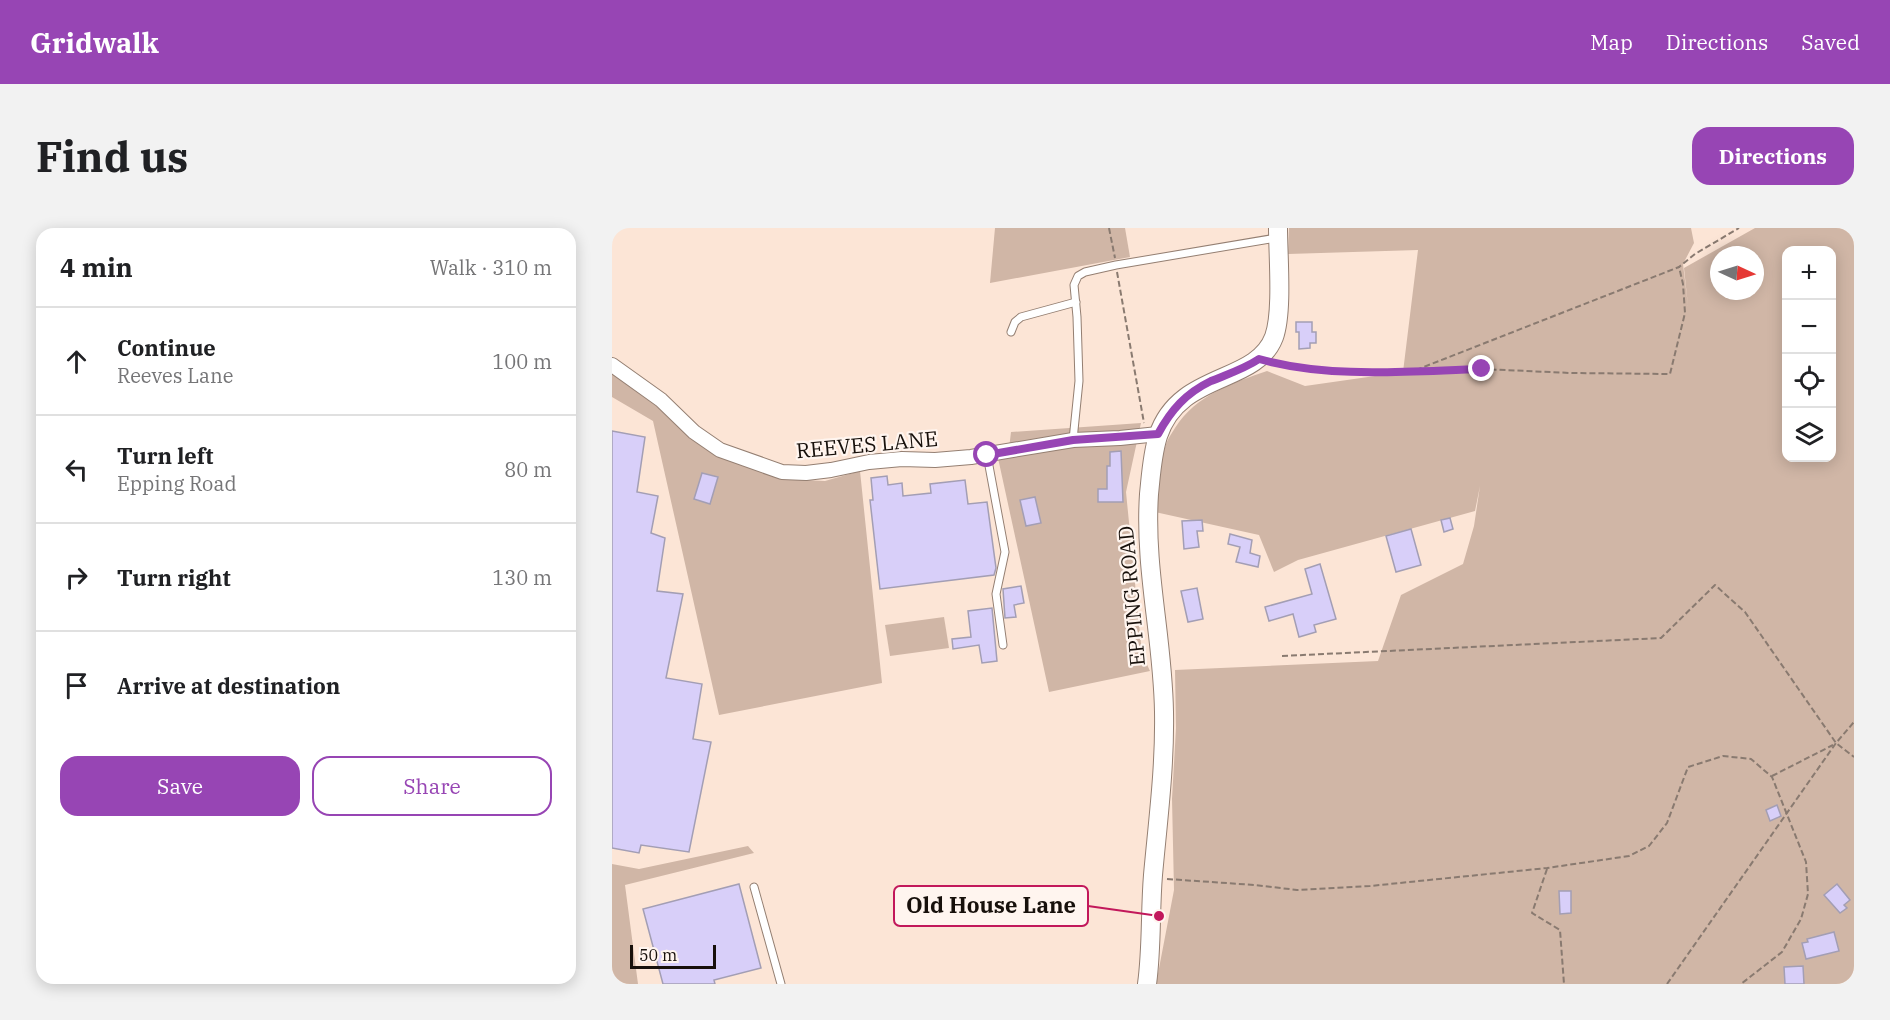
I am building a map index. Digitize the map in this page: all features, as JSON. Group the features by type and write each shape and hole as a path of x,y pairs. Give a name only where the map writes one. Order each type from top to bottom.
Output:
{"main road":[{"path":"1259,359 1269,349 1278,321 1278,233"},
{"name":"EPPING ROAD","path":"1147,984 1153,877 1163,782 1164,711 1149,571 1148,523 1153,455 1152,434 1179,403 1193,391 1249,366 1259,359"}],"street":[{"name":"REEVES LANE","path":"612,365 661,400 694,432 720,450 782,472 806,473 902,459 935,460 987,455 1073,440 1152,434"}],"lane":[{"path":"1073,440 1079,381 1074,285 1078,276 1085,272 1116,265 1278,233"},
{"path":"1011,332 1015,322 1021,317 1076,302"},
{"path":"987,455 1005,552 996,594 1003,645"},
{"path":"754,887 782,984"}],"path":[{"path":"1109,228 1152,434"},
{"path":"1412,372 1679,267 1695,254 1739,228"},
{"path":"1259,359 1306,369 1412,372 1482,369 1553,373 1670,374 1685,313 1679,267"},
{"path":"1282,656 1661,638 1715,585 1745,612 1836,743 1854,757"},
{"path":"1667,984 1836,743 1854,722"},
{"path":"1772,777 1836,743"},
{"path":"1153,877 1297,890 1370,886 1547,868 1629,856 1649,846 1668,823 1688,767 1723,756 1751,759 1772,777 1806,862 1808,894 1801,919 1782,952 1741,984"},
{"path":"1547,868 1532,913 1560,930 1564,984"}],"shaded area":[{"path":"995,228 1125,228 1130,257 990,283"},
{"path":"1289,228 1691,228 1694,243 1683,264 1688,306 1684,268 1710,253 1710,300 1764,300 1764,246 1723,246 1755,228 1854,228 1854,984 1156,984 1174,890 1172,799 1176,728 1175,670 1378,661 1401,595 1463,564 1474,526 1480,486 1475,511 1298,560 1274,572 1259,535 1155,512 1160,469 1168,440 1184,417 1204,399 1241,380 1267,371 1305,386 1403,372 1418,250 1288,254"},
{"path":"612,374 667,414 695,440 736,463 782,479 825,481 860,471 882,683 719,715 653,421 612,397"},
{"path":"1141,423 1126,492 1142,654 1150,671 1049,692 998,458 1008,457 1011,432"},
{"path":"944,617 949,648 890,656 885,625"},
{"path":"748,846 754,853 625,885 638,984 612,984 612,864 639,869"}],"building":[{"path":"1296,322 1312,322 1312,332 1316,332 1316,343 1310,343 1310,348 1299,349 1299,332 1296,332"},
{"path":"612,431 645,437 637,492 658,496 651,533 665,538 657,591 683,594 666,678 702,684 693,739 711,742 689,852 641,845 639,853 612,848"},
{"path":"1121,451 1123,502 1098,502 1098,489 1107,489 1107,466 1110,466 1110,452"},
{"path":"702,473 718,477 710,504 694,499"},
{"path":"887,476 888,485 902,483 903,496 931,493 930,484 965,480 968,504 987,502 996,568 994,575 880,589 870,500 873,500 871,478"},
{"path":"1035,497 1041,523 1026,526 1020,500"},
{"path":"1450,518 1453,529 1444,532 1441,520"},
{"path":"1202,520 1203,531 1197,531 1199,547 1184,549 1182,521"},
{"path":"1411,529 1421,565 1396,572 1386,536"},
{"path":"1230,534 1252,540 1250,553 1260,556 1258,567 1236,562 1240,547 1228,544"},
{"path":"1320,564 1336,619 1314,625 1316,632 1299,637 1293,614 1269,621 1265,607 1312,594 1305,569"},
{"path":"1021,586 1024,603 1014,605 1016,617 1005,618 1003,589"},
{"path":"1197,588 1203,619 1188,622 1181,591"},
{"path":"992,608 997,661 982,663 979,645 953,649 952,639 971,637 968,611"},
{"path":"1777,805 1781,816 1770,821 1766,810"},
{"path":"739,884 761,968 714,980 715,984 663,984 643,909"},
{"path":"1837,884 1850,900 1844,905 1847,908 1840,913 1824,895"},
{"path":"1559,891 1571,891 1571,913 1560,914"},
{"path":"1834,932 1839,951 1806,959 1802,943 1808,942 1807,939"},
{"path":"1803,966 1804,984 1785,984 1784,967"}],"place":[{"name":"Old House Lane","path":"1159,916"}],"route":[{"path":"987,455 1073,440 1158,434 1168,416 1193,391 1249,366 1259,359 1306,369 1403,373 1482,369"}]}
